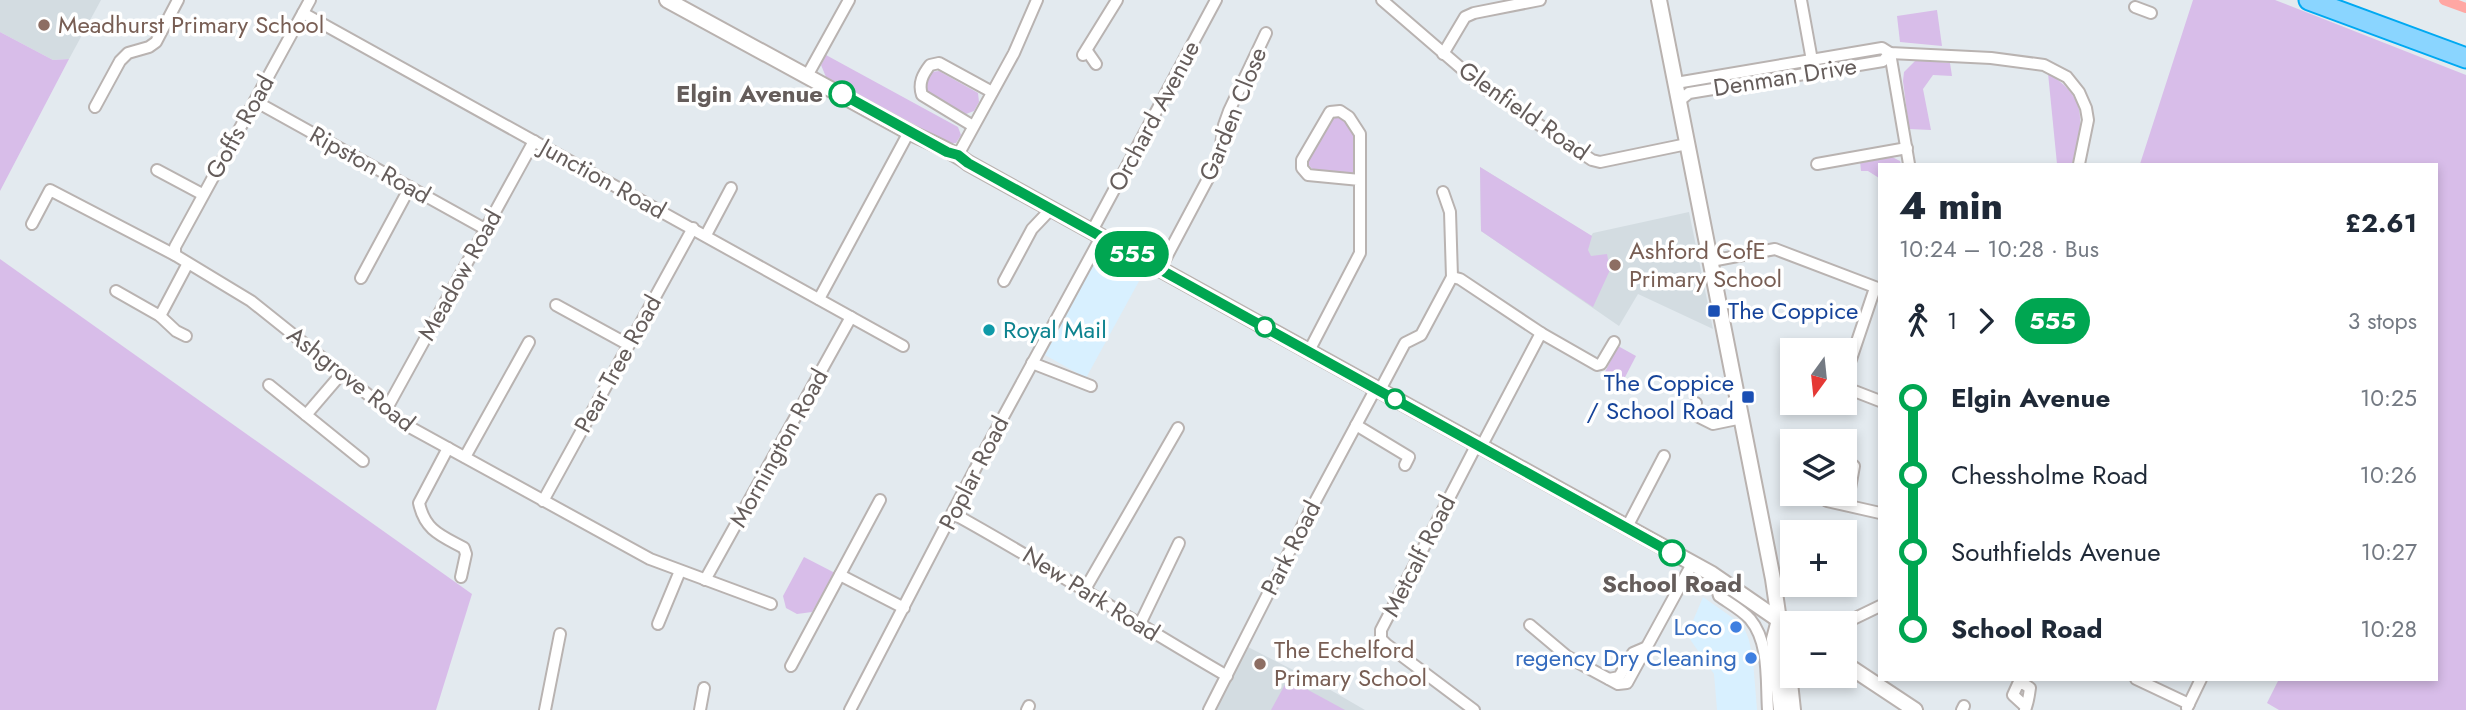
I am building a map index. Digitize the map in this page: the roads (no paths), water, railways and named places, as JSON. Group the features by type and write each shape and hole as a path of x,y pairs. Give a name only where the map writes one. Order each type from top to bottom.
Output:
{"highway":[{"path":"2309,0 2466,58"},
{"path":"2344,0 2466,45"}],"street":[{"path":"95,107 120,61 128,53 156,42 178,0"},
{"name":"Goffs Road","path":"175,255 175,247 202,194 310,0"},
{"path":"667,0 909,132 958,155 968,163 1627,527 1722,581 1779,620"},
{"path":"807,76 849,0"},
{"path":"958,155 1014,53 1037,0"},
{"path":"1096,64 1085,53 1117,0"},
{"name":"Orchard Avenue","path":"1096,234 1216,0"},
{"name":"Glenfield Road","path":"1382,0 1484,88 1592,160 1600,162 1688,144"},
{"path":"1443,54 1465,17 1540,0"},
{"path":"1659,0 1780,623"},
{"path":"1801,0 1813,67"},
{"name":"Junction Road","path":"303,13 903,346"},
{"name":"Garden Close","path":"1160,269 1219,158 1229,111 1266,33"},
{"name":"Denman Drive","path":"1679,101 1689,93 1813,67 1882,48 1890,53 1991,58 2044,65 2067,77 2079,92 2086,108 2088,120 2079,163"},
{"name":"Denman Drive","path":"1890,53 1909,163"},
{"path":"974,126 922,95 919,87 923,75 930,65 939,63 992,92"},
{"name":"Denman Drive","path":"1675,83 1813,67"},
{"name":"Ripston Road","path":"255,101 485,229"},
{"path":"1309,351 1360,253 1360,180 1360,134 1349,117 1340,111 1330,112 1302,160 1302,168 1308,175 1360,180"},
{"path":"819,299 909,132"},
{"name":"Meadow Road","path":"386,410 534,141"},
{"path":"1817,164 1906,148"},
{"path":"157,170 202,194"},
{"path":"361,278 410,187"},
{"path":"706,235 731,188"},
{"name":"Ashgrove Road","path":"32,224 50,190 175,255 187,265 251,301 406,425 650,559 771,604"},
{"path":"1443,192 1450,212 1452,277 1460,279 1541,333 1597,365 1601,364 1614,342"},
{"path":"1004,281 1032,229 1051,209"},
{"name":"Pear Tree Road","path":"543,501 692,228"},
{"name":"Poplar Road","path":"849,710 954,514 1096,234"},
{"path":"1710,261 1775,249 1877,289 1844,377 1849,389 1878,400"},
{"path":"160,316 187,265"},
{"name":"Park Road","path":"1209,710 1356,425 1405,343 1421,335 1452,277"},
{"path":"116,291 160,316 176,331 186,336"},
{"path":"556,305 629,345"},
{"name":"Mornington Road","path":"705,580 851,317"},
{"name":"Metcalf Road","path":"1474,710 1386,644 1381,639 1381,630 1541,333"},
{"path":"465,457 529,342"},
{"path":"1032,363 1091,387"},
{"path":"306,415 342,373"},
{"path":"269,385 363,461"},
{"path":"1696,402 1691,413 1713,424 1742,418"},
{"path":"1356,425 1409,457 1405,465"},
{"path":"1084,591 1178,428"},
{"path":"448,448 419,503 421,513 431,530 464,548 466,554 461,577"},
{"path":"1627,527 1664,456"},
{"path":"791,666 880,500"},
{"path":"1851,506 1878,513"},
{"name":"New Park Road","path":"954,514 1019,550 1139,626 1227,676"},
{"path":"872,517 884,524"},
{"path":"1139,626 1179,543"},
{"path":"1530,625 1568,657 1609,679 1619,677 1633,653 1647,647 1692,564"},
{"path":"657,624 680,571"},
{"path":"840,575 904,608"},
{"path":"1735,590 1757,593 1773,579"},
{"path":"1722,581 1717,589 1719,596 1748,617 1757,629 1764,650 1768,710"},
{"path":"1857,618 1878,607"},
{"path":"1779,620 1774,639 1781,710"},
{"path":"545,710 560,634"},
{"path":"1857,672 1915,710"},
{"path":"2140,681 2187,707 2200,681"},
{"path":"700,710 704,688"},
{"path":"1792,688 1793,710"}],"waterway":[{"path":"2444,0 2466,8"}],"place":[{"name":"Meadhurst Primary School","path":"44,25"},
{"name":"Elgin Avenue","path":"842,94"},
{"name":"Ashford CofE Primary School","path":"1615,265"},
{"name":"The Coppice","path":"1714,311"},
{"name":"Royal Mail","path":"989,330"},
{"name":"The Coppice / School Road","path":"1748,397"},
{"name":"School Road","path":"1672,553"},
{"name":"Loco","path":"1736,627"},
{"name":"regency Dry Cleaning","path":"1751,658"},
{"name":"The Echelford Primary School","path":"1260,664"}]}
